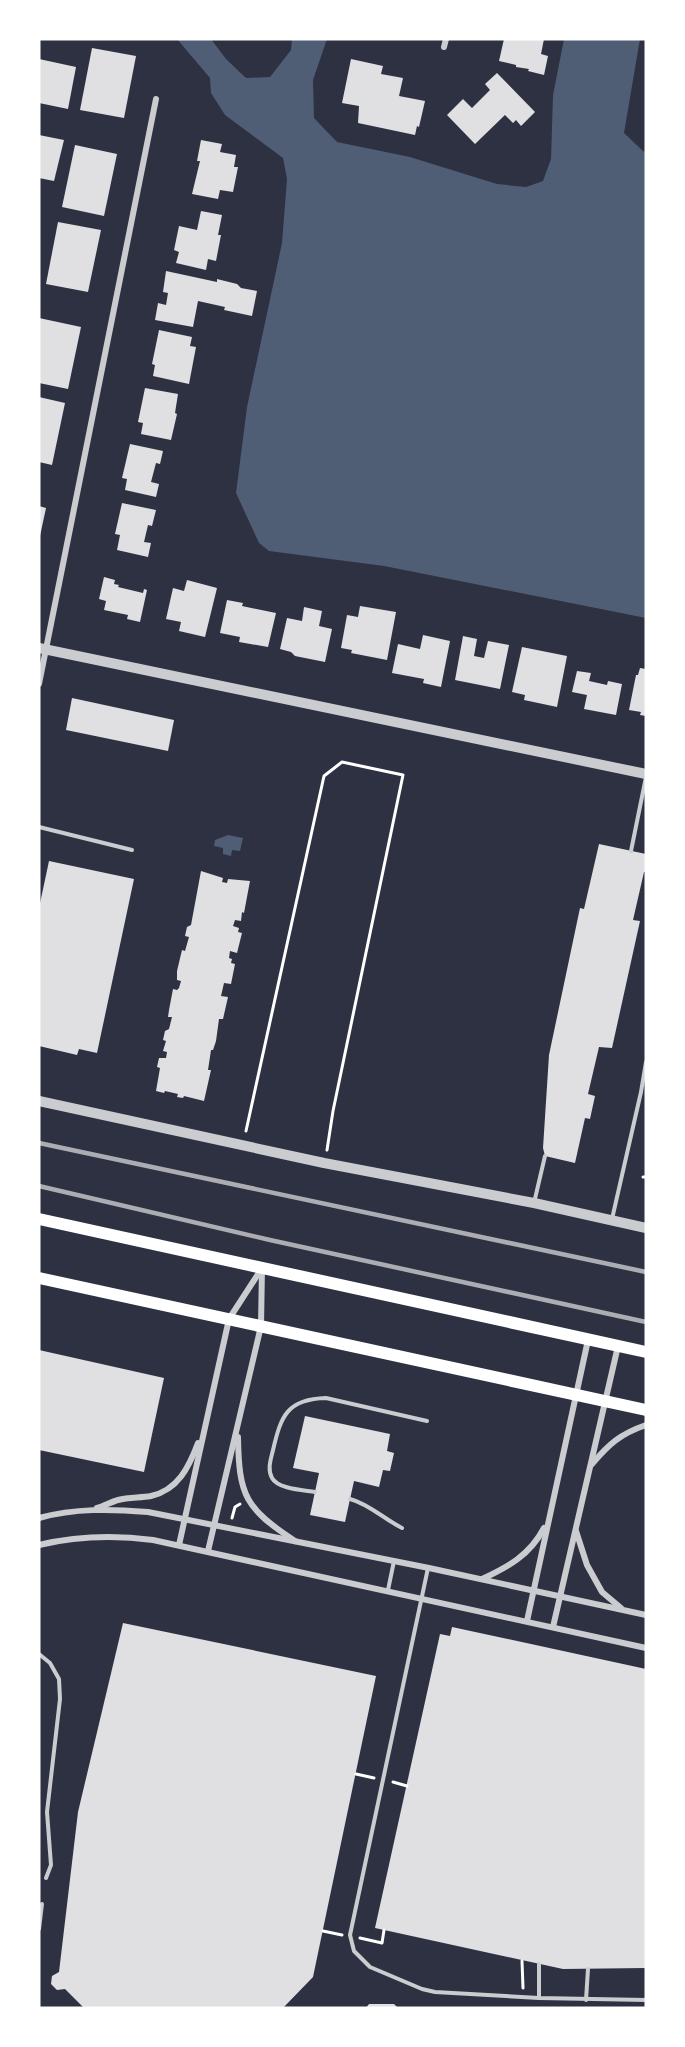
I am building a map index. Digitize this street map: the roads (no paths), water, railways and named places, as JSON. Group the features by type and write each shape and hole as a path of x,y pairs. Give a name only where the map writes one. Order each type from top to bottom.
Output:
{"main road":[{"path":"39,1219 646,1352"},
{"path":"39,1278 646,1410"}],"street":[{"path":"444,47 446,39"},
{"path":"39,684 43,649 156,99"},
{"path":"43,649 646,775"},
{"path":"39,1101 324,1163 534,1203 646,1228"},
{"path":"179,1545 229,1319 262,1267"},
{"path":"208,1551 261,1326 262,1267"},
{"path":"527,1621 588,1339"},
{"path":"553,1627 618,1346"},
{"path":"93,1510 120,1499 153,1495 170,1488 181,1478 189,1465 206,1423"},
{"path":"590,1467 611,1443 646,1425"},
{"path":"237,1426 238,1462 248,1501 267,1523 298,1543"},
{"path":"39,1518 93,1510 148,1512 214,1527 429,1568 646,1615"},
{"path":"482,1579 517,1561 530,1550 549,1520"},
{"path":"575,1528 587,1565 602,1592 621,1608"},
{"path":"39,1545 123,1536 179,1545 646,1648"}],"lane":[{"path":"631,851 646,775"},
{"path":"39,827 132,850"},
{"path":"611,1220 646,1062"},
{"path":"534,1203 545,1156"},
{"path":"315,1492 280,1485 272,1478 269,1466 279,1424 285,1413 296,1403 326,1398 427,1421"},
{"path":"350,1499 361,1502 402,1528"},
{"path":"388,1590 394,1561"},
{"path":"429,1568 350,1935 354,1951 370,1966 422,1989 435,1992 586,2000 646,2000"},
{"path":"39,1654 50,1663 58,1679 60,1699 47,1812 51,1865 46,1878"},
{"path":"39,1929 42,1905"},
{"path":"539,1964 539,1998"},
{"path":"586,2000 588,1969"}],"water":[{"path":"177,39 211,39 226,59 246,78 270,77 291,50 292,39 327,39 313,80 314,118 337,142 410,157 497,184 526,187 543,181 551,159 553,95 564,39 640,39 624,133 646,152 646,618 384,566 269,551 259,543 236,493 247,407 282,243 287,179 283,158 225,115 211,93 210,78"},
{"path":"228,835 243,838 240,851 232,850 231,856 223,854 223,848 214,846 215,840"}],"railway":[{"path":"39,1143 646,1272"},
{"path":"39,1186 270,1240 646,1322"}]}
